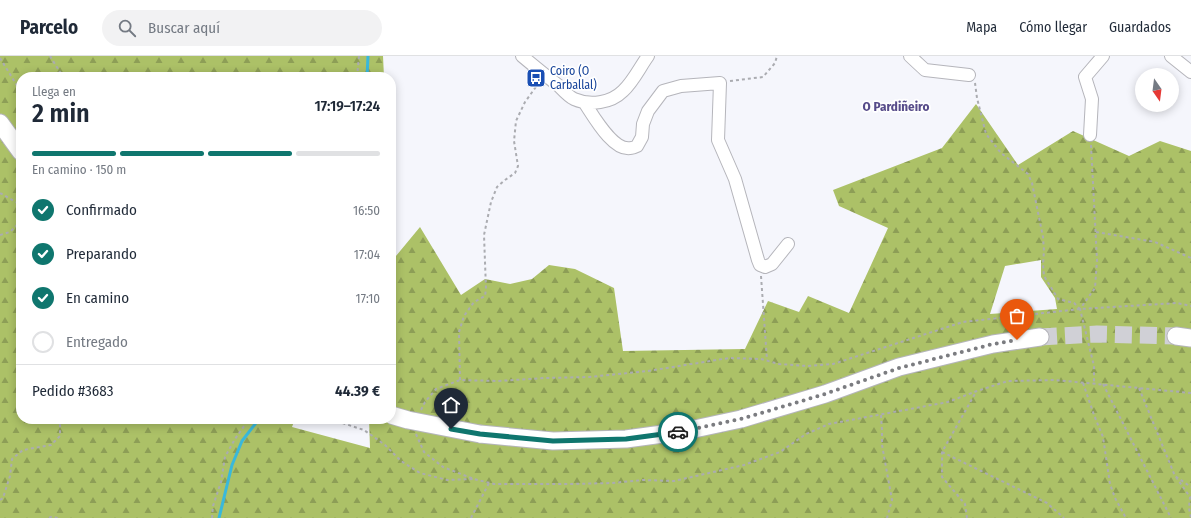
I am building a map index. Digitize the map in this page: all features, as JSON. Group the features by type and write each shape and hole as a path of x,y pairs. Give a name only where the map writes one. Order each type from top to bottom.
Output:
{"highway":[{"path":"0,123 16,145"},
{"path":"396,416 480,434 560,440 626,439 685,431 741,419 825,394 899,368 993,344 1040,337"}],"street":[{"path":"522,56 573,98 584,102 605,101 619,94 630,83 648,56"},
{"path":"910,56 925,70 969,74"},
{"path":"1090,135 1092,99 1085,78 1103,56"},
{"path":"1171,56 1191,72"},
{"path":"584,102 610,139 621,146 630,149 637,146 642,137 643,124 648,111 663,91 681,86 720,83 718,140 735,179 760,265 765,267 772,264 788,244"}],"path":[{"path":"50,56 60,72"},
{"path":"357,72 359,56"},
{"path":"720,83 763,77 775,63 777,56"},
{"path":"0,58 16,84"},
{"path":"969,74 975,77 975,88 986,134 1001,153 1028,174 1032,183 1043,237 1044,276 1058,299 1074,303 1080,309 1094,366 1094,384"},
{"path":"460,380 459,332 464,316 474,302 485,296 484,235 491,202 497,187 515,173 518,166 514,140 516,121 525,102 545,75"},
{"path":"1080,309 1095,288 1097,260 1090,135"},
{"path":"0,193 16,202"},
{"path":"0,235 10,232 16,226"},
{"path":"1096,232 1155,242 1191,258"},
{"path":"760,265 767,360"},
{"path":"421,412 425,402 436,389 460,380 498,381 589,377 648,371 729,358 761,359 779,364 808,366 833,364 963,322 1080,309 1177,303 1191,306"},
{"path":"417,429 416,435 424,452 443,467 488,483 533,485 612,483 643,480 674,480 744,465 780,452 806,434 830,424 948,402 1008,381 1055,380 1191,393"},
{"path":"1083,383 1103,437 1110,484 1115,498 1126,518"},
{"path":"1103,384 1171,518"},
{"path":"1139,388 1176,476 1190,497 1190,518"},
{"path":"967,518 965,504 942,477 942,452 977,391"},
{"path":"881,415 882,445 892,500 887,518"},
{"path":"0,500 3,498 10,476 12,459 23,450 52,445 60,436 60,424"},
{"path":"212,518 213,506 225,457 246,424"},
{"path":"345,424 364,430 385,445 401,461 420,473 447,480 474,479"},
{"path":"942,452 1047,503 1064,518"},
{"path":"1176,476 1191,487"},
{"path":"471,518 488,483"},
{"path":"49,518 58,518"}],"green space":[{"path":"0,56 383,56 384,72 16,72 16,424 293,424 292,427 370,448 369,424 396,424 396,256 420,227 461,295 485,279 510,284 532,279 549,265 575,269 614,288 623,351 745,349 768,301 799,312 808,296 849,313 888,228 839,206 833,190 942,148 976,104 1018,165 1073,131 1129,156 1160,141 1191,151 1191,518 0,518","holes":["1041,260 1041,277 1055,298 1057,309 990,314 1005,266"]}],"waterway":[{"path":"367,72 368,56"},
{"path":"219,518 232,465 242,441 255,424"}],"tunnel":[{"path":"1040,337 1097,334 1176,336"}],"way so far":[{"path":"678,432 741,419 825,394 899,368 993,344 1017,340"}],"place":[{"name":"Coiro (O Carballal)","path":"536,78"}],"district":[{"name":"O Pardiñeiro","path":"896,106"}],"route":[{"path":"451,429 480,434 553,441 626,439 678,432"}]}
